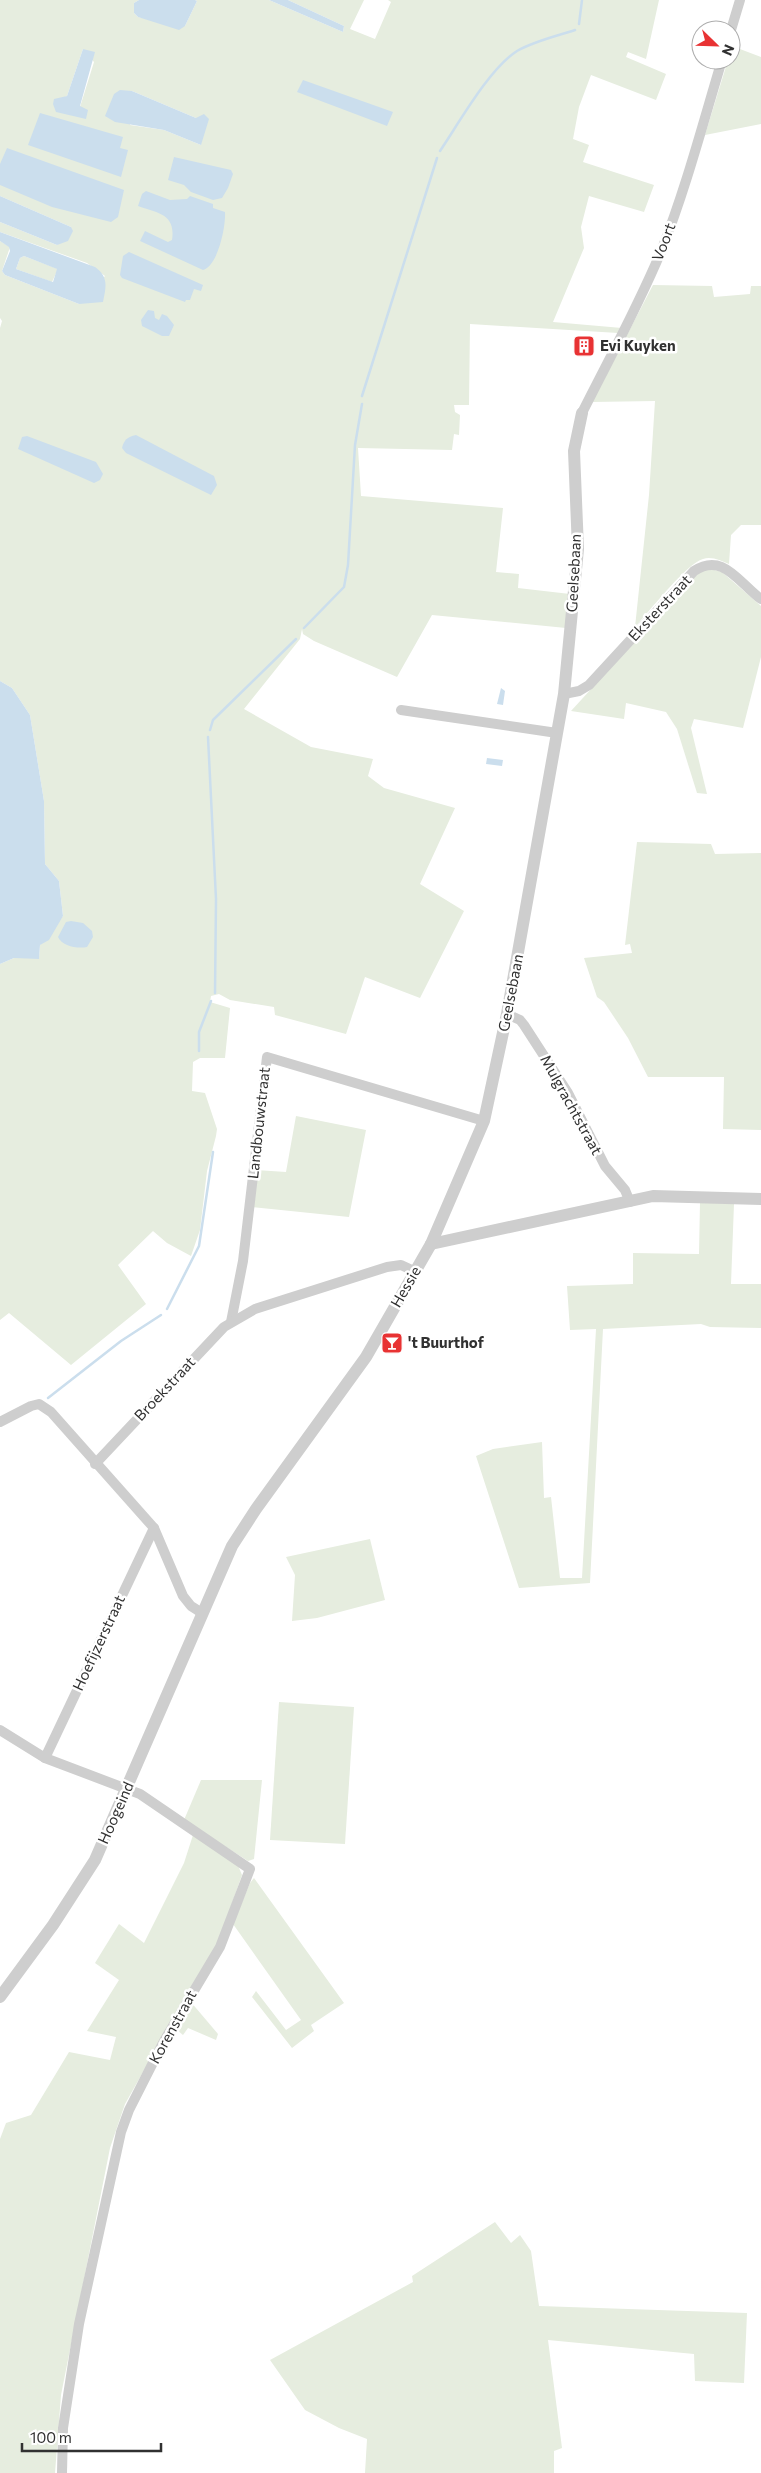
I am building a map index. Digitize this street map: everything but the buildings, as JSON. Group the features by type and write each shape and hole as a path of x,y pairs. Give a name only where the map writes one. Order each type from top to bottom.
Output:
{"street":[{"path":"734,20 740,0"},
{"name":"Voort","path":"582,413 641,297 662,248 676,212 719,70"},
{"name":"Geelsebaan","path":"431,1244 484,1121 507,1014 564,694 578,550 574,451 582,413"},
{"name":"Eksterstraat","path":"564,694 579,691 588,685 694,571 705,564 714,563 724,567 761,599"},
{"path":"401,710 557,733"},
{"name":"Mulgrachtstraat","path":"507,1014 520,1020 529,1032 568,1093 606,1166 625,1190 630,1202"},
{"name":"Landbouwstraat","path":"231,1322 243,1261 267,1057 484,1121"},
{"path":"431,1244 654,1196 761,1199"},
{"name":"Hessie","path":"202,1613 240,1532 361,1365 431,1244"},
{"name":"Broekstraat","path":"95,1464 224,1327 231,1322 255,1309 387,1267 401,1265 414,1271"},
{"path":"0,1422 31,1406 39,1404 44,1407 154,1528 183,1596 191,1606 202,1613"},
{"name":"Hoefijzerstraat","path":"45,1758 154,1528"},
{"name":"Hoogeind","path":"0,1997 86,1878 127,1789 202,1613"},
{"name":"Korenstraat","path":"0,1730 45,1758 140,1794 250,1869 220,1947 164,2041 129,2110 121,2132 76,2341 63,2428 62,2473"}],"shaded area":[{"path":"0,0 139,0 134,3 134,13 138,17 185,26 197,1 195,0 269,0 343,32 344,26 288,0 364,0 350,29 375,39 391,2 388,0 659,0 646,59 628,52 626,57 666,74 656,100 591,75 579,107 573,139 589,145 583,162 654,185 644,212 589,196 581,227 584,248 553,322 622,328 618,333 470,324 469,405 454,405 455,412 460,415 459,435 454,434 452,450 358,448 361,496 503,508 496,572 519,574 518,588 570,594 566,628 432,615 397,677 314,641 303,634 302,629 300,639 244,709 311,747 373,759 368,776 384,788 455,808 420,884 464,911 420,998 365,977 346,1034 275,1015 274,1007 230,1000 219,994 211,996 210,1002 230,1008 225,1058 200,1058 193,1062 192,1091 205,1093 217,1129 207,1171 200,1230 191,1256 167,1243 153,1231 118,1265 146,1304 71,1365 9,1313 0,1320 0,964 14,958 39,958 40,945 63,916 59,881 45,864 44,801 30,715 12,688 0,681 0,328 2,321 0,318 0,241 10,247 2,271 5,275 79,304 105,276 87,263 0,232 0,222 57,245 71,227 0,196","holes":["83,49 94,62 80,107 63,98 67,96","132,91 196,118 201,145 164,130 130,125"]},
{"path":"741,49 761,57 761,124 705,135 725,70 741,70"},
{"path":"24,256 58,269 52,282 16,269 20,258"},
{"path":"653,285 712,286 714,297 750,294 751,286 761,286 761,525 741,525 731,535 729,564 710,558 696,562 687,569 635,627 649,495 655,401 592,402"},
{"path":"710,569 722,572 761,606 761,657 743,728 694,719 691,728 707,794 697,793 677,729 666,712 626,703 624,719 571,711 690,581 701,571"},
{"path":"637,842 711,844 715,854 761,853 761,1130 723,1129 724,1077 648,1077 628,1038 604,1002 597,997 584,958 632,953 630,944 625,945"},
{"path":"296,1116 366,1130 349,1217 252,1207 256,1170 286,1172"},
{"path":"700,1202 734,1204 731,1284 761,1284 761,1328 710,1327 701,1324 603,1329 590,1583 519,1588 476,1456 493,1449 542,1442 544,1498 551,1497 560,1578 582,1578 596,1329 570,1330 567,1286 633,1284 633,1253 699,1254"},
{"path":"370,1539 385,1600 317,1618 292,1621 295,1575 286,1557"},
{"path":"279,1702 354,1707 345,1844 270,1840"},
{"path":"201,1780 262,1780 254,1859 248,1861 184,1820"},
{"path":"193,1835 237,1863 242,1875 215,1951 190,2001 218,2034 216,2040 188,2028 183,2035 170,2024 125,2104 110,2148 61,2395 55,2473 0,2473 0,2139 6,2123 31,2115 69,2052 110,2060 116,2037 87,2031 119,1980 95,1963 119,1924 144,1943 184,1863"},
{"path":"254,1878 344,2003 311,2025 314,2031 292,2048 252,1997 256,1991 286,2030 301,2020 233,1924 250,1883"},
{"path":"495,2222 511,2243 520,2235 531,2251 539,2306 747,2313 744,2383 695,2381 694,2354 548,2340 562,2448 554,2451 554,2473 365,2473 367,2439 339,2428 305,2410 270,2360 413,2282 412,2276"}],"water":[{"path":"139,0 197,1 185,26 179,30 138,17 134,13 134,3"},
{"path":"269,0 288,0 344,26 343,32"},
{"path":"83,49 95,52 80,106 88,110 86,119 56,112 53,104 54,99 67,96"},
{"path":"303,80 393,112 387,126 297,92"},
{"path":"120,90 132,91 196,118 204,114 209,119 201,145 164,130 115,122 105,116 114,94"},
{"path":"40,113 123,137 120,148 128,150 121,177 28,145"},
{"path":"7,148 124,190 118,217 111,222 52,207 0,185 0,164"},
{"path":"174,157 231,170 233,174 222,198 213,200 191,192 184,185 168,180"},
{"path":"146,191 170,200 187,199 190,196 213,204 213,208 225,212 220,245 217,254 208,267 203,270 140,241 145,231 168,242 172,240 173,231 171,225 164,216 138,206 142,194"},
{"path":"0,196 71,227 73,231 68,241 57,245 0,222"},
{"path":"0,232 95,267 103,275 105,283 103,302 79,304 5,275 2,271 10,251 9,247 0,241","holes":["24,256 57,269 53,282 16,269 20,258"]},
{"path":"129,252 203,285 201,291 194,289 190,300 185,302 122,278 120,275 123,256"},
{"path":"148,310 154,311 155,318 159,320 162,314 167,316 174,325 169,336 162,336 142,326 141,320"},
{"path":"136,435 214,476 217,485 211,495 126,453 122,448 126,439"},
{"path":"27,436 96,462 103,474 100,480 94,483 18,449 22,437"},
{"path":"0,681 12,688 30,715 44,801 45,864 59,881 63,916 49,940 40,945 39,959 14,958 0,964"},
{"path":"501,688 505,691 503,705 497,704"},
{"path":"487,758 503,760 502,766 486,764"},
{"path":"66,922 83,923 92,931 93,937 87,947 70,946 63,943 58,937"}],"waterway":[{"path":"579,24 582,0"},
{"path":"440,151 485,83 506,59 531,44 575,30"},
{"path":"362,396 437,158"},
{"path":"304,628 344,587 348,565 355,445 362,404"},
{"path":"210,730 213,720 296,639"},
{"path":"208,737 216,899 215,993"},
{"path":"199,1051 199,1032 211,1001"},
{"path":"167,1309 199,1246 213,1152"},
{"path":"48,1398 121,1341 161,1315"}],"place":[{"name":"Evi Kuyken","path":"584,346"},
{"name":"'t Buurthof","path":"392,1343"}]}
